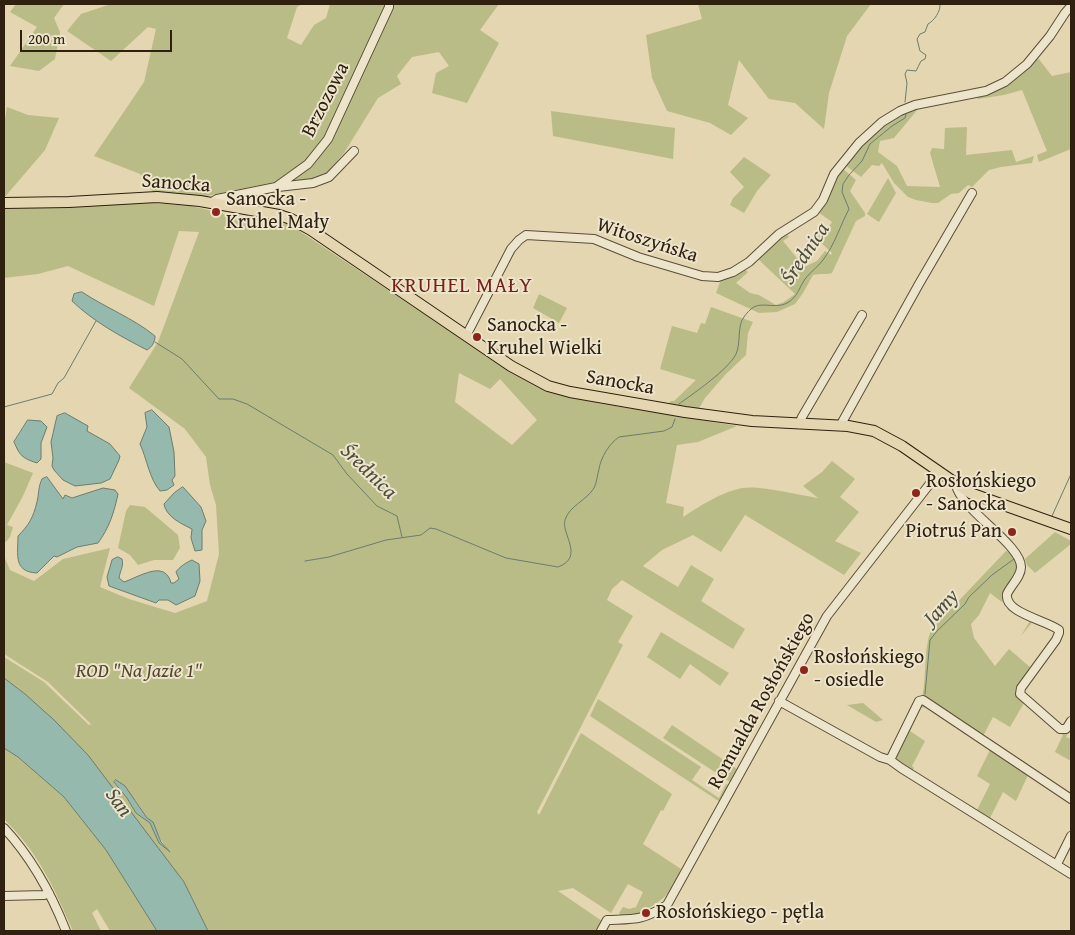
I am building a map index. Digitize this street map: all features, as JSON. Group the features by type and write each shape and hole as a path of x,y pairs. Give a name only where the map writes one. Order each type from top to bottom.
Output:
{"main road":[{"name":"Sanocka","path":"4,203 61,203 149,197 210,203 279,215 297,221 466,336 533,379 563,390 685,412 752,421 860,428 879,434 902,446 970,493 1071,529"}],"street":[{"name":"Brzozowa","path":"210,203 217,199 276,187 308,164 328,139 389,7 388,4"},
{"name":"Witoszyńska","path":"466,336 511,250 526,235 594,239 643,259 702,276 718,277 733,272 749,262 779,234 814,212 823,200 834,174 872,130 890,116 915,105 986,91 1011,79 1038,52 1064,13 1071,6"},
{"path":"276,187 314,183 329,177 354,151"},
{"path":"840,426 972,193"},
{"path":"799,424 862,315"},
{"name":"Romualda Rosłońskiego","path":"601,931 607,920 637,920 667,905 827,616 938,472"},
{"path":"956,485 961,498 1009,546 1020,560 1021,565 1018,577 1007,594 1007,602 1016,610 1056,628 1060,633 1021,688 1020,694 1060,729 1066,729 1071,721"},
{"path":"890,760 919,701 923,700 1071,799"},
{"path":"779,702 880,757 890,760 1071,874"},
{"path":"4,828 27,854 49,894 66,931"},
{"path":"1057,864 1071,836"},
{"path":"4,896 49,894"}],"green space":[{"path":"16,4 64,4 54,18 60,32 55,59 39,71 10,66 37,27 10,12"},
{"path":"111,4 302,4 297,7 287,38 301,45 314,25 326,18 330,4 499,4 480,30 499,43 467,103 432,93 436,73 449,66 439,52 412,57 397,76 401,84 378,98 344,153 327,173 302,183 282,185 275,182 202,197 153,192 140,174 94,156 144,82 156,29 148,27 111,61 67,31 81,14"},
{"path":"698,4 871,4 847,36 829,93 824,129 795,103 769,99 739,60 728,105 748,118 731,135 710,123 667,111 652,78 646,35 702,19"},
{"path":"1038,58 1052,76 1071,72 1071,149 1039,162 1037,155 1047,151 1022,90 978,99 978,95 1008,85"},
{"path":"7,107 28,115 59,118 45,150 4,198 4,125"},
{"path":"912,108 918,109 894,138 880,141 878,152 897,166 907,186 940,187 930,153 932,148 944,149 945,128 967,127 966,155 1012,150 1016,162 1034,156 1032,163 989,170 972,187 968,185 959,193 951,194 938,203 908,197 894,183 882,163 879,166 872,165 861,177 845,165 865,138 901,112"},
{"path":"551,111 675,128 673,159 553,136"},
{"path":"744,157 771,175 757,191 744,213 730,205 733,198 744,187 730,172"},
{"path":"842,168 856,180 850,191 865,213 865,216 856,221 832,273 813,275 795,304 777,312 759,313 716,293 721,279 744,269 748,272 736,283 750,293 759,295 776,305 795,294 758,259 778,237 786,232 789,237 783,241 804,267 817,261 825,251 831,255 832,253 815,237 827,230 832,222 818,212 835,177"},
{"path":"888,178 896,193 879,222 867,214"},
{"name":"ROD \"Na Jazie 1\"","path":"140,202 192,206 224,214 289,224 508,370 552,393 604,404 737,426 698,442 677,445 666,503 684,507 683,517 719,496 749,487 818,498 803,486 822,472 832,461 855,479 840,497 859,512 835,541 861,553 844,575 745,515 721,552 693,535 662,550 643,566 678,587 691,565 714,579 701,601 745,629 733,649 622,580 612,589 607,600 633,616 618,642 623,645 537,812 539,815 581,733 672,794 643,844 681,869 670,890 662,899 641,912 641,915 621,916 619,913 623,907 629,909 636,907 643,892 628,884 611,913 573,888 558,891 605,923 601,931 208,931 184,882 25,694 4,678 4,657 44,682 89,725 91,724 48,682 4,654 4,556 10,570 34,581 63,559 110,548 100,587 129,599 175,613 207,601 219,554 216,505 210,485 206,457 185,429 129,388 158,342 199,232 179,231 154,306 68,266 38,274 4,278 4,208","holes":["459,373 490,389 500,379 537,420 512,445 455,402","114,783 136,801 169,852 159,843 150,823 136,813 127,798"]},
{"path":"539,294 567,308 559,323 533,308"},
{"path":"711,307 753,322 748,333 746,355 725,375 705,398 698,410 671,406 669,403 674,401 696,380 660,369 672,326 697,333 701,323 705,324"},
{"path":"4,462 33,473 7,525 13,527 10,537 6,542 4,541"},
{"path":"130,505 145,507 178,535 180,548 173,560 154,560 138,565 130,555 118,548 126,511"},
{"path":"1055,532 1071,541 1071,544 1035,573 1027,565 1025,559"},
{"path":"1011,550 1019,561 1018,571 1002,602 990,593 979,615 971,624 974,638 995,666 1009,649 1031,668 1056,634 1054,629 1037,621 1054,628 1058,633 1018,690 1019,696 1046,720 1024,703 1010,727 993,717 983,736 992,742 991,744 922,698 926,655 931,630 1006,551"},
{"path":"1031,619 1034,620 1021,636"},
{"path":"661,632 729,673 720,686 690,664 680,679 647,657"},
{"path":"598,699 701,767 692,780 719,798 726,784 728,785 720,802 590,716"},
{"path":"863,703 883,720 876,722 847,705"},
{"path":"920,703 931,707 930,710 926,707 921,708 910,731 925,741 912,766 914,768 912,771 893,759"},
{"path":"672,725 737,769 730,782 663,738"},
{"path":"1071,727 1066,737 1071,739 1071,761 1055,752 1063,735 1055,729"},
{"path":"4,748 18,757 64,797 106,850 157,931 110,931 97,909 92,913 101,931 73,931 52,885 36,858 4,819"},
{"path":"991,748 1029,773 1016,801 1003,792 989,820 976,812 990,784 977,776"}],"water":[{"path":"82,292 138,324 155,336 152,346 147,350 89,316 72,301 74,294"},
{"path":"152,410 169,427 174,452 175,476 172,480 174,485 167,490 160,491 156,486 140,444 147,427 145,413"},
{"path":"65,413 88,426 87,431 110,444 120,456 110,479 101,483 75,486 63,480 54,470 52,466 51,442 57,416"},
{"path":"28,420 41,421 47,427 41,443 41,459 37,463 22,456 14,442"},
{"path":"47,477 63,499 65,495 72,498 103,488 115,490 118,494 111,520 98,543 77,547 57,557 54,556 37,573 29,572 20,566 18,561 18,536 28,525 32,517 42,479"},
{"path":"183,487 201,507 206,521 202,530 202,550 195,551 191,538 192,529 175,520 165,509 164,504 174,493"},
{"path":"118,557 122,559 119,578 124,582 157,571 163,572 168,576 171,583 174,583 179,579 177,570 192,560 199,564 200,581 195,596 176,605 168,600 159,600 156,603 109,586 107,577 112,560"},
{"name":"San","path":"4,678 54,720 88,755 184,882 208,931 157,931 106,850 64,797 18,757 4,748"},
{"path":"116,780 125,786 147,818 153,822 161,842 170,852 159,843 150,823 136,813 114,782"}],"waterway":[{"name":"Średnica","path":"905,102 907,83 905,74 907,70 916,71 926,55 920,51 917,39 920,34 925,32 928,24 937,16 940,4"},
{"name":"Średnica","path":"679,404 710,381 732,360 736,354 742,320 750,310 761,305 783,305 796,296 805,279 827,254 849,209 842,192 843,184 862,161 870,144 905,118 906,114"},
{"name":"Średnica","path":"4,407 52,394 58,383 64,378 96,321"},
{"name":"Średnica","path":"155,342 182,359 219,399 233,399 247,404 333,455 347,474 377,506 397,516 402,537"},
{"name":"Średnica","path":"305,561 329,557 386,540 421,535 430,528 506,558 558,567 566,563 570,557 571,551 565,526 567,515 594,488 600,464 609,447 619,437 664,431 672,427 675,419"},
{"name":"Jamy","path":"1052,516 1071,474"},
{"name":"Jamy","path":"925,694 930,640 965,604 969,597 992,575 1014,559"}],"place":[{"name":"Sanocka - Kruhel Mały","path":"216,212"},
{"name":"Sanocka - Kruhel Wielki","path":"477,337"},
{"name":"Rosłońskiego - Sanocka","path":"916,493"},
{"name":"Piotruś Pan","path":"1012,532"},
{"name":"Rosłońskiego - osiedle","path":"804,670"},
{"name":"Rosłońskiego - pętla","path":"646,913"}],"district":[{"name":"KRUHEL MAŁY","path":"462,287"}]}
